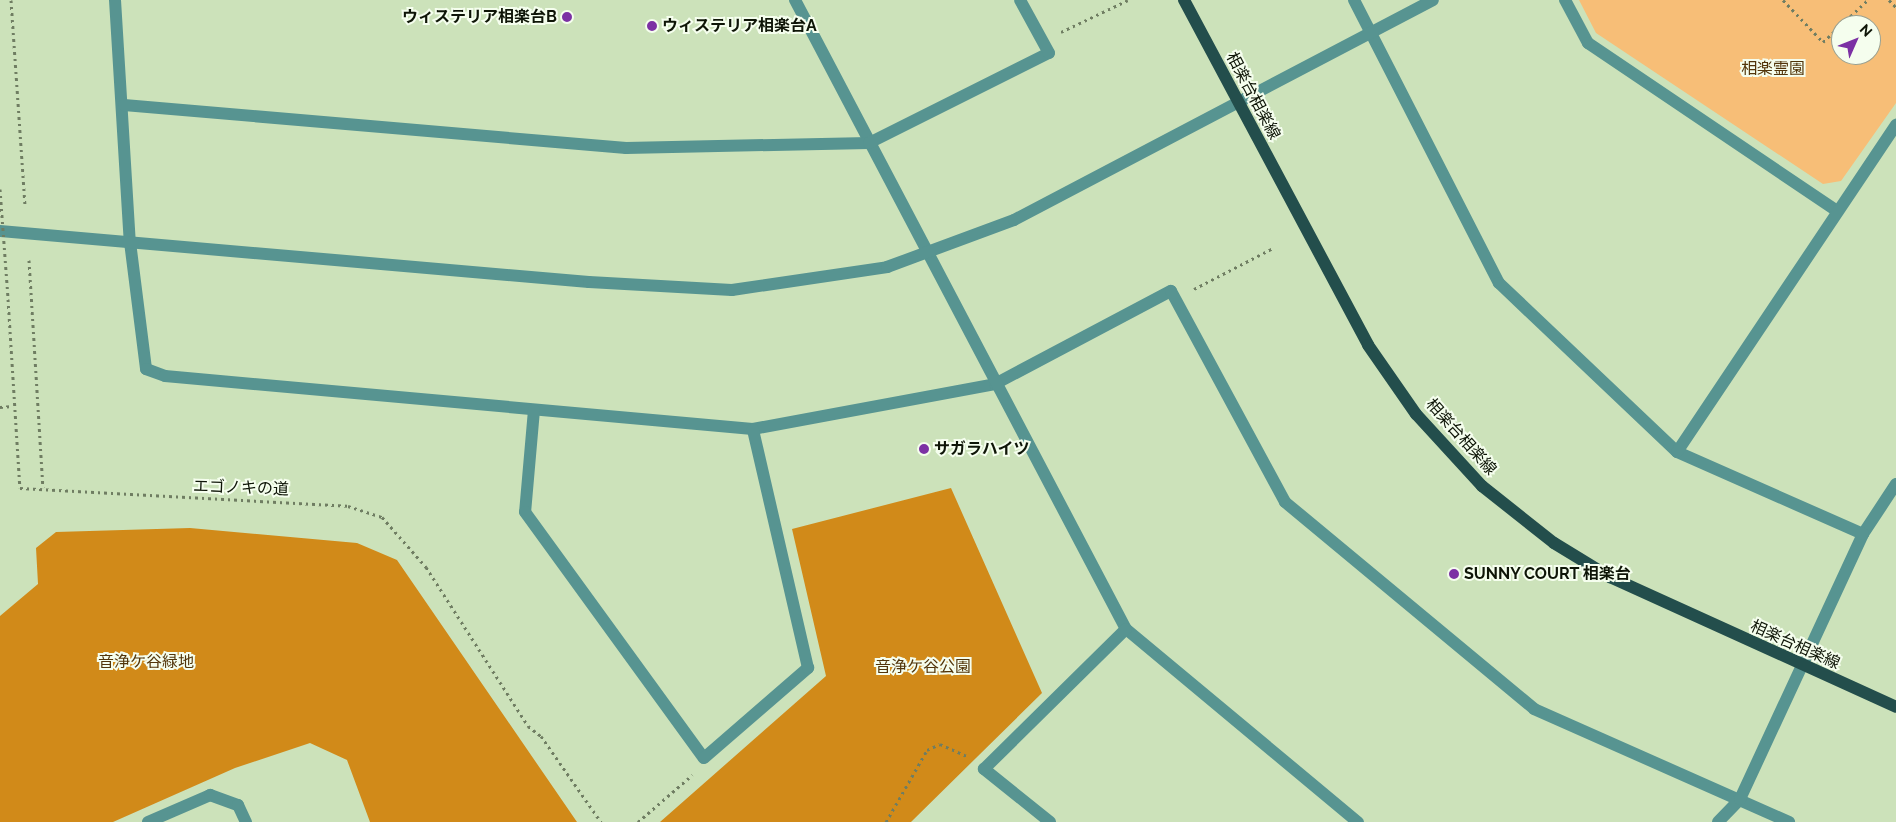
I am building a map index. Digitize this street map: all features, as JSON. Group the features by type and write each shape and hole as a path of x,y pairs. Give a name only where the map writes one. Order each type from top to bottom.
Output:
{"main road":[{"name":"相楽台相楽線","path":"1184,0 1368,345 1447,451 1514,514 1610,577 1799,666 1896,708"}],"street":[{"path":"115,0 124,105 130,242 146,369 165,376 753,428 995,384 1171,291 1285,502 1534,709 1789,822"},
{"path":"795,0 995,384 1126,629 1358,822"},
{"path":"124,105 626,148 869,143 1048,53 1020,0"},
{"path":"1354,0 1499,283 1677,452 1863,534"},
{"path":"0,231 579,281 732,290 887,267 928,254 1014,220 1433,0"},
{"path":"1565,0 1588,43 1837,211"},
{"path":"1677,452 1896,125"},
{"path":"534,410 525,512 704,758 808,668 753,428"},
{"path":"1718,822 1740,799 1799,666 1863,534 1896,484"},
{"path":"1050,822 984,769 1126,629"},
{"path":"148,822 210,795 238,805 246,822"}],"path":[{"path":"12,0 25,206"},
{"path":"1042,41 1128,0"},
{"path":"1783,0 1823,42 1831,34"},
{"path":"1852,15 1868,0"},
{"path":"1889,0 1896,7"},
{"name":"エゴノキの道","path":"0,189 8,299 12,406 20,488 43,488 262,504 348,506 382,517 426,568 523,718 541,736 601,822"},
{"path":"1176,299 1272,248"},
{"path":"29,260 43,488"},
{"path":"0,406 12,406"},
{"path":"886,822 927,750 940,744 960,751 984,769"},
{"path":"638,822 695,773 704,758"}],"green space":[{"name":"相楽霊園","path":"1579,0 1896,0 1896,103 1841,181 1823,184 1596,33"},
{"name":"音浄ケ谷公園","path":"951,488 1042,693 911,822 660,822 826,676 792,529"},
{"name":"音浄ケ谷緑地","path":"190,528 357,543 397,560 577,822 370,822 347,760 310,743 235,768 113,822 0,822 0,616 38,584 36,548 56,532"}],"place":[{"name":"ウィステリア相楽台B","path":"567,17"},
{"name":"ウィステリア相楽台A","path":"652,26"},
{"name":"サガラハイツ","path":"924,449"},
{"name":"SUNNY COURT 相楽台","path":"1454,574"}]}
